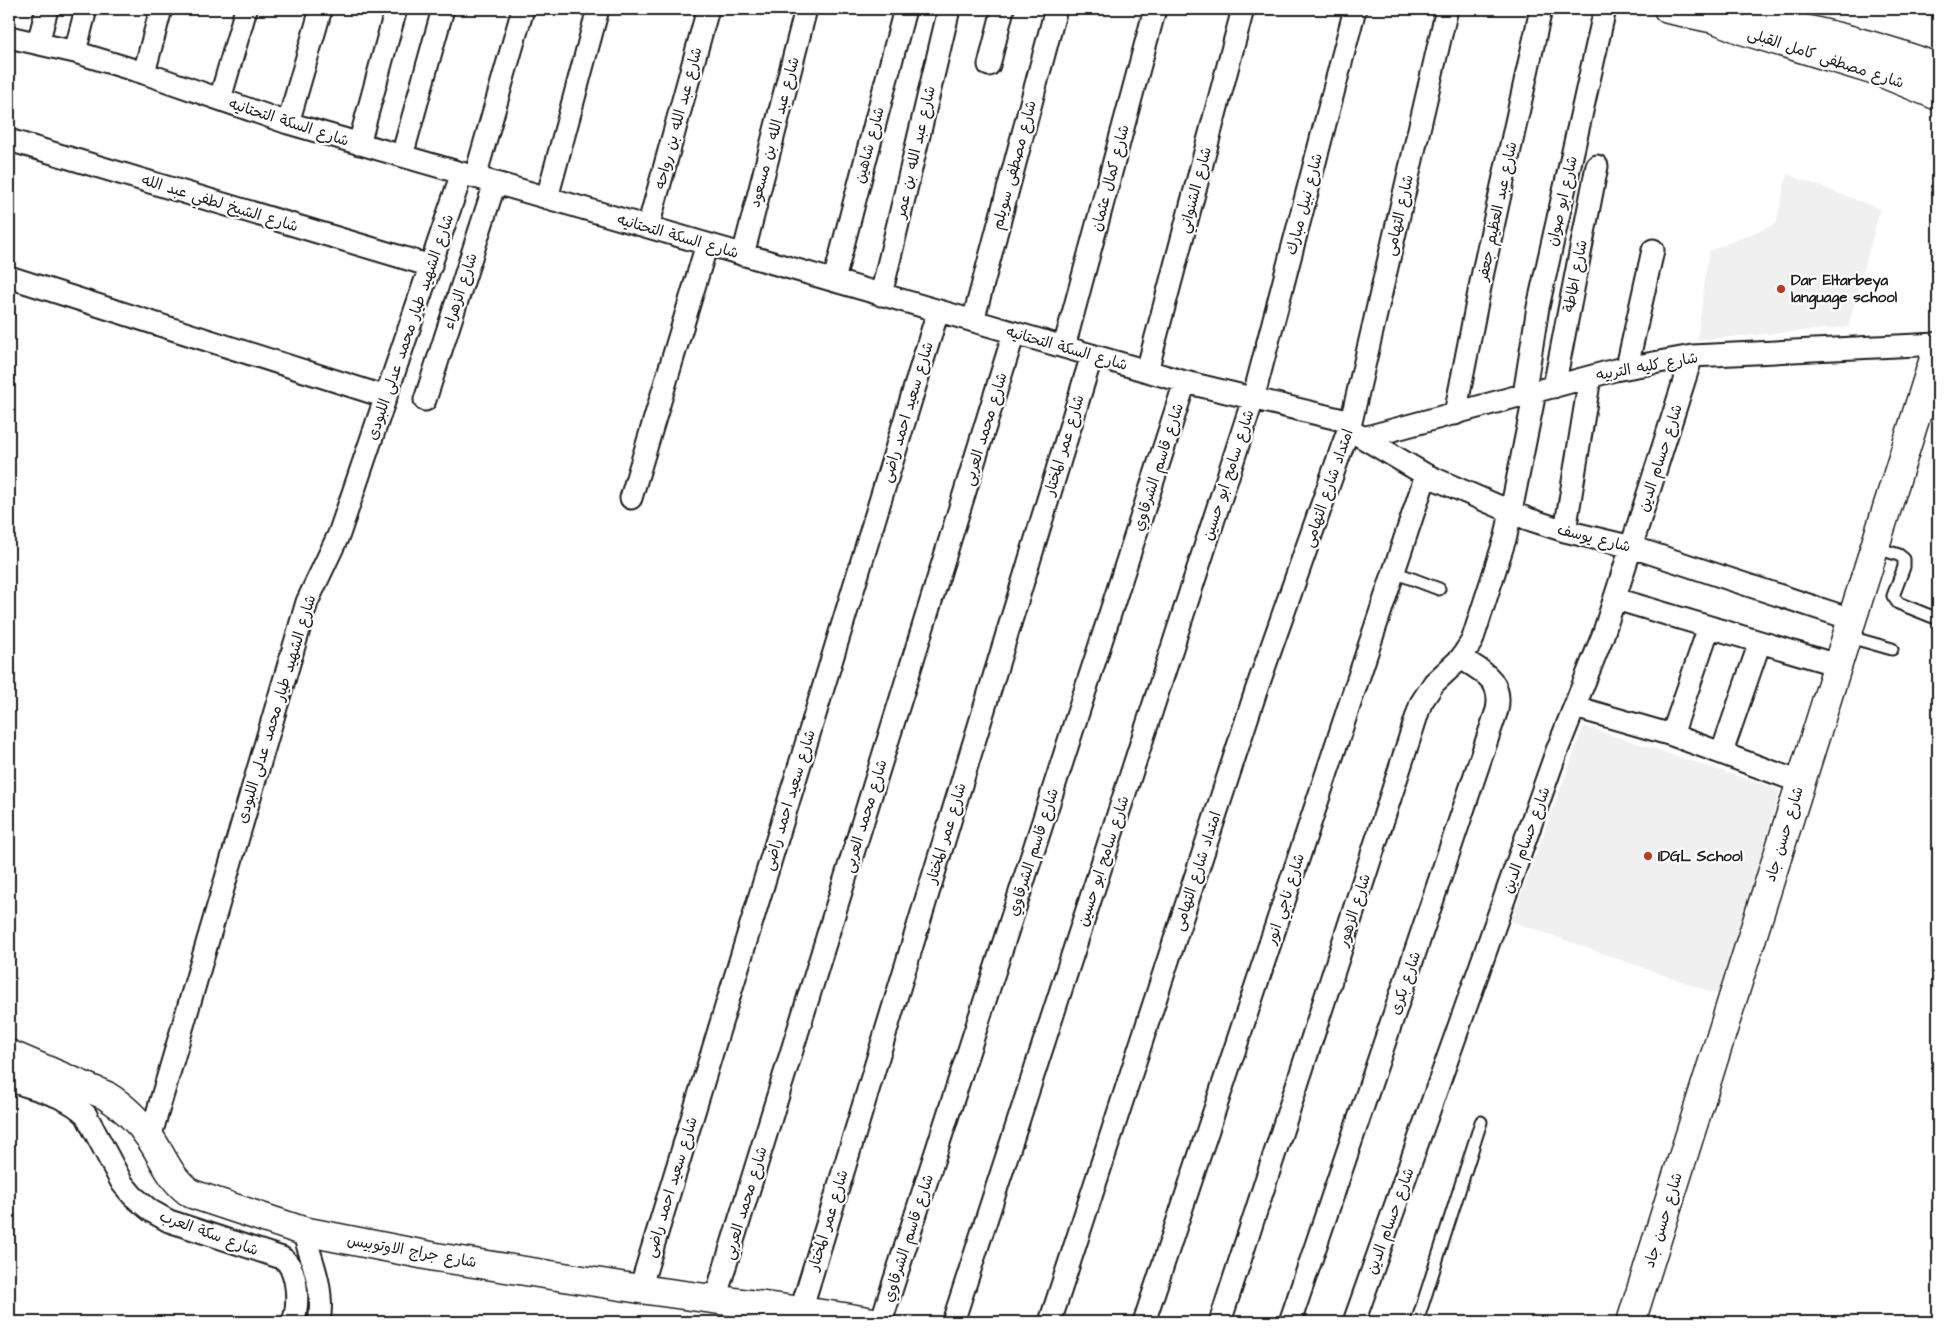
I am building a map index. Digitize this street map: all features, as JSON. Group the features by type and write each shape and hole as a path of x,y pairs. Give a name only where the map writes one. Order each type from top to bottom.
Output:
{"main road":[{"path":"1668,9 1715,19 1730,17 1760,19 1849,38 1905,55 1938,68"},
{"name":"شارع مصطفى كامل القبلى","path":"1715,19 1749,33 1868,69 1938,96"},
{"name":"شارع حسن جاد","path":"1631,1322 1874,547 1928,411 1938,345"},
{"name":"شارع جراج الاوتوبيس","path":"9,1054 105,1095 129,1112 150,1138 173,1178 181,1187 192,1194 303,1231 436,1257 640,1289 801,1310 872,1322"}],"street":[{"path":"38,43 46,9"},
{"path":"75,52 86,9"},
{"path":"144,72 161,9"},
{"path":"220,99 246,9"},
{"path":"288,124 321,9"},
{"path":"359,144 396,9"},
{"path":"402,156 443,9"},
{"path":"477,178 523,9"},
{"path":"547,198 598,9"},
{"name":"شارع عبد الله بن رواحه","path":"648,227 708,9"},
{"name":"شارع عبد الله بن مسعود","path":"743,254 806,9"},
{"name":"شارع شاهين","path":"834,280 905,9"},
{"name":"شارع عبد الله بن عمر","path":"881,295 949,9"},
{"path":"989,66 1004,9"},
{"name":"شارع مصطفى سويلم","path":"973,321 1056,9"},
{"name":"شارع كمال عثمان","path":"1064,347 1155,9"},
{"name":"شارع الشنواني","path":"1147,371 1243,9"},
{"name":"شارع نبيل مبارك","path":"1253,399 1355,9"},
{"name":"شارع التهامى","path":"1354,430 1447,9"},
{"name":"شارع عبد العظيم جعفر","path":"1455,414 1483,272 1541,9"},
{"name":"شارع ابو صوان","path":"1538,391 1538,307 1605,9"},
{"name":"شارع السكة التحتانيه","path":"9,37 75,52 144,72 288,124 1185,382 1253,399 1354,430"},
{"name":"شارع الشيخ لطفي عبد الله","path":"9,140 431,266"},
{"name":"شارع اطاطة","path":"1538,391 1597,166"},
{"name":"شارع الشهيد طيار محمد عدلى اللبودى","path":"150,1138 307,602 336,545 431,266 477,178"},
{"name":"شارع الزهراء","path":"424,400 477,178"},
{"path":"631,498 707,244"},
{"path":"1627,367 1653,250"},
{"path":"9,277 386,397"},
{"name":"شارع سعيد احمد راضى","path":"640,1289 938,311"},
{"name":"شارع محمد العربى","path":"715,1299 1014,333"},
{"name":"شارع كليه التربيه","path":"1354,430 1455,414 1590,376 1627,367 1692,356 1938,345"},
{"name":"شارع عمر المختار","path":"801,1310 1092,355"},
{"name":"شارع حسام الدين","path":"1354,1322 1556,753 1616,599 1692,356"},
{"path":"1565,531 1590,376"},
{"name":"شارع قاسم الشرقاوي","path":"881,1322 1185,382"},
{"name":"شارع الزهور","path":"1220,1322 1421,703 1434,683 1461,658 1472,641 1503,548 1538,391"},
{"name":"شارع سامح ابو حسين","path":"953,1322 1253,399"},
{"name":"شارع يوسف","path":"1354,430 1426,475 1528,519 1565,531 1632,547 1849,627"},
{"name":"امتداد شارع التهامى","path":"1050,1322 1256,691 1354,430"},
{"name":"شارع ناجي انور","path":"1144,1322 1426,475"},
{"path":"1616,599 1837,665"},
{"path":"1672,735 1709,627"},
{"path":"1722,752 1760,642"},
{"name":"شارع بكرى","path":"1290,1322 1497,710 1498,690 1493,680 1461,658"},
{"path":"1575,708 1672,735 1800,782"},
{"name":"شارع سكة العرب","path":"9,1080 67,1100 78,1107 86,1115 122,1183 132,1196 151,1212 169,1221 287,1261 292,1268 296,1293 293,1322"},
{"path":"303,1231 321,1292 322,1306 319,1322"}],"lane":[{"path":"1874,547 1904,559 1904,567 1893,596 1894,600 1938,619"},
{"path":"1394,572 1439,588"},
{"path":"1849,627 1892,649"},
{"path":"1417,1322 1481,1122"}],"shaded area":[{"name":"Dar Eltarbeya language school","path":"1787,174 1880,209 1848,327 1697,340 1709,251 1776,224"},
{"name":"IDGL School","path":"1584,726 1780,790 1720,995 1511,921"}],"place":[{"name":"Dar Eltarbeya language school","path":"1781,289"},
{"name":"IDGL School","path":"1648,856"}]}
